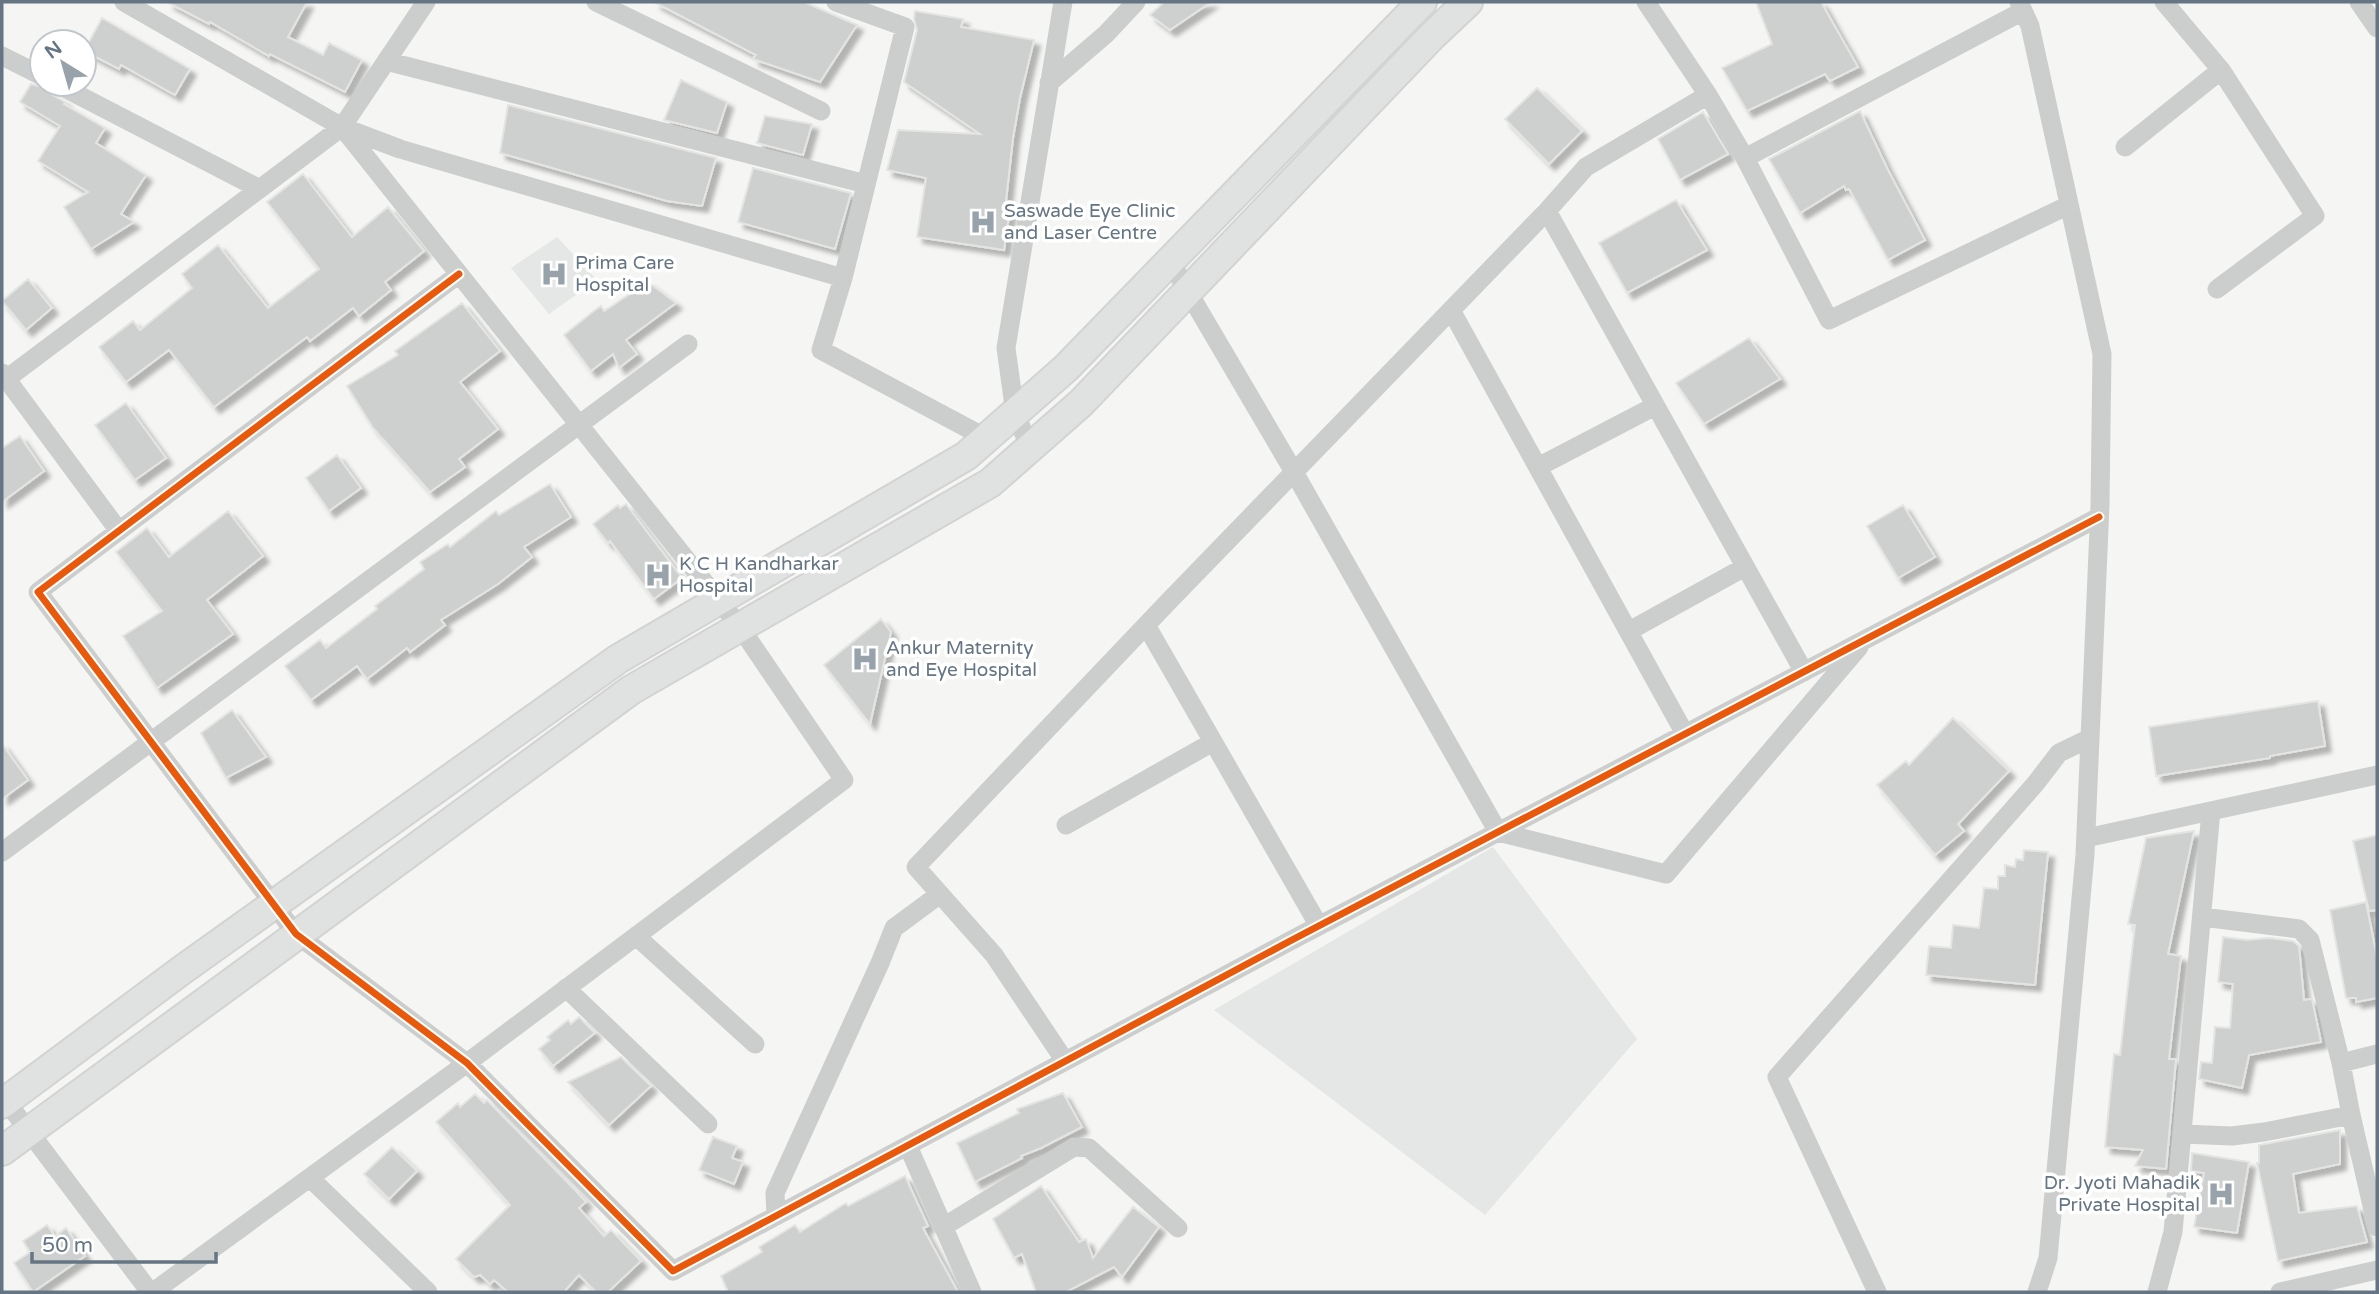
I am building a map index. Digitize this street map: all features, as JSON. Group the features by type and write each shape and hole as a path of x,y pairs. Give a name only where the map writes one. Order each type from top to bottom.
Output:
{"street":[{"path":"124,2 342,127 400,149 843,278"},
{"path":"119,531 4,376 342,127 426,2"},
{"path":"596,2 821,111"},
{"path":"836,2 905,27 843,278 821,350 986,438"},
{"path":"1030,448 1015,413 1006,348 1063,2"},
{"path":"1049,83 1106,34 1136,2"},
{"path":"342,127 580,427 719,600 740,627 844,780 467,1063 152,1292 29,1131 4,1103 273,904 618,659 719,600 965,456 1066,368 1422,2"},
{"path":"2,1151 631,690 990,483 1081,403 1433,35 1468,2"},
{"path":"1646,2 1708,95 1745,158 1829,320 2069,205"},
{"path":"2164,2 2221,70 2315,216 2217,289"},
{"path":"2359,2 2377,28"},
{"path":"1745,158 2021,6 2030,26 2102,354 2099,517 2086,838 2048,1258 2037,1292"},
{"path":"2,56 28,69"},
{"path":"386,61 866,184"},
{"path":"2125,148 2221,70"},
{"path":"1065,1061 994,955 916,867 1547,211 1586,167 1708,95"},
{"path":"84,98 260,189"},
{"path":"1547,211 1804,672"},
{"path":"1170,261 1294,472 1498,832 1666,874 1866,639"},
{"path":"459,274 38,592 296,934 467,1063 673,1271 1319,926 2099,517"},
{"path":"1451,310 1685,734"},
{"path":"2,852 580,427 688,344"},
{"path":"1538,467 1655,407"},
{"path":"1629,631 1745,567"},
{"path":"1146,625 1319,926"},
{"path":"1877,1292 1777,1077 2036,783 2059,753 2090,738"},
{"path":"1066,825 1213,742"},
{"path":"2086,838 2377,775"},
{"path":"2157,1292 2173,1233 2211,811"},
{"path":"776,1216 775,1193 894,928 940,894"},
{"path":"2202,917 2299,929 2310,940 2341,1063 2377,1227"},
{"path":"636,936 755,1044"},
{"path":"566,988 708,1124"},
{"path":"2341,1063 2377,1054"},
{"path":"2182,1134 2232,1136 2351,1115"},
{"path":"908,1146 972,1292"},
{"path":"943,1227 1074,1147 1082,1146 1089,1148 1178,1228"},
{"path":"310,1178 428,1292"},
{"path":"2282,1292 2377,1270"}],"shaded area":[{"name":"Prima Care Hospital","path":"557,237 597,280 549,314 511,268"},
{"path":"1493,847 1637,1039 1485,1215 1214,1010"}],"building":[{"path":"167,2 307,2 288,37 323,55 329,43 362,60 345,92 270,54 269,56 210,22 209,24"},
{"path":"654,2 804,2 857,25 820,82 753,59 756,55"},
{"path":"1164,2 1211,2 1170,30 1150,15"},
{"path":"1756,2 1821,2 1858,67 1830,81 1825,74 1747,111 1722,68 1772,44"},
{"path":"915,11 963,19 961,27 1034,40 1013,138 1006,201 1011,202 1004,250 917,237 926,178 887,170 898,130 980,134 904,82 917,30"},
{"path":"102,18 190,69 175,95 121,65 119,69 98,58 97,28"},
{"path":"681,80 727,102 717,133 664,120"},
{"path":"1537,88 1582,131 1549,164 1505,119"},
{"path":"28,89 28,98 58,98 105,128 96,143 146,175 121,214 134,222 91,249 64,207 88,192 38,161 60,126 20,102"},
{"path":"508,105 716,158 702,206 667,201 500,153"},
{"path":"1860,111 1925,240 1888,260 1849,189 1846,190 1844,186 1800,213 1769,159"},
{"path":"1703,112 1728,154 1680,180 1658,139"},
{"path":"765,116 812,124 803,155 757,143"},
{"path":"753,168 851,193 835,249 738,222"},
{"path":"303,174 352,237 388,207 424,251 385,282 391,290 359,316 353,308 310,341 307,337 214,407 169,350 126,382 99,347 133,321 140,330 192,288 182,274 218,245 268,308 319,269 267,202"},
{"path":"1676,200 1707,250 1627,293 1599,243"},
{"path":"28,279 52,308 26,330 2,301"},
{"path":"648,282 676,303 626,340 637,354 619,368 613,354 591,371 564,335 601,306 604,311"},
{"path":"462,303 500,351 460,382 498,429 459,459 465,467 430,492 373,428 347,386 398,355 395,351"},
{"path":"1749,338 1780,379 1704,424 1676,383"},
{"path":"126,403 166,458 135,480 95,425"},
{"path":"20,436 44,471 2,502 2,448"},
{"path":"337,455 361,488 329,511 306,478"},
{"path":"550,484 571,517 524,547 532,557 498,584 441,620 445,625 410,652 407,648 367,679 357,666 311,700 285,666 320,640 326,648 377,609 375,606 424,569 420,562 448,544 450,547 496,511 499,515"},
{"path":"626,504 682,578 654,599 610,541 608,543 593,524 618,505 620,508"},
{"path":"1903,505 1935,557 1898,578 1867,526"},
{"path":"228,511 263,556 207,600 233,634 157,688 123,636 162,611 116,552 147,528 169,557"},
{"path":"881,619 891,632 870,724 824,665"},
{"path":"2318,701 2325,746 2270,758 2156,776 2149,727"},
{"path":"232,710 266,757 226,778 201,733"},
{"path":"1953,718 2009,771 1958,824 1964,831 1935,855 1877,785 1906,761 1909,765"},
{"path":"2,744 28,780 2,799"},
{"path":"2194,831 2168,954 2181,956 2169,1059 2176,1059 2166,1169 2135,1166 2143,1150 2105,1147 2114,1054 2120,1055 2135,925 2128,924 2146,838"},
{"path":"2377,835 2377,910 2369,911 2353,841"},
{"path":"2024,850 2048,852 2035,985 1926,975 1929,946 1951,948 1953,925 1979,928 1984,888 1998,889 1998,876 2005,876 2005,865 2015,867 2016,859 2023,860"},
{"path":"2366,902 2377,957 2377,998 2356,1002 2356,998 2346,998 2330,910"},
{"path":"2223,937 2247,940 2269,938 2293,941 2299,946 2304,1000 2312,999 2321,1042 2249,1055 2242,1088 2199,1079 2201,1062 2212,1063 2215,1027 2230,1028 2233,984 2218,982"},
{"path":"579,1017 595,1033 553,1066 539,1049 550,1040 547,1037 568,1020 571,1024"},
{"path":"621,1057 651,1086 609,1125 568,1082"},
{"path":"1063,1093 1082,1127 975,1182 957,1143 1019,1113 1017,1109"},
{"path":"475,1094 484,1103 487,1100 586,1202 579,1208 604,1236 611,1230 641,1261 608,1292 596,1292 579,1275 564,1292 508,1292 494,1280 490,1284 480,1275 474,1277 456,1259 510,1205 436,1122 458,1103 460,1107"},
{"path":"2340,1130 2340,1164 2293,1174 2299,1213 2357,1206 2367,1242 2278,1261 2257,1163 2259,1145"},
{"path":"713,1137 737,1146 732,1158 743,1162 734,1184 699,1170"},
{"path":"392,1147 417,1171 389,1199 364,1174"},
{"path":"2192,1153 2249,1162 2237,1233 2194,1227 2204,1173 2191,1171"},
{"path":"905,1176 928,1226 923,1228 958,1292 728,1292 721,1276 762,1252 759,1247 795,1225 800,1232 846,1203 848,1206"},
{"path":"1041,1186 1079,1242 1086,1239 1093,1258 1133,1207 1159,1227 1122,1277 1114,1267 1066,1292 1036,1292 1022,1254 1014,1258 993,1219"},
{"path":"47,1225 55,1236 66,1228 85,1256 33,1292 14,1263 30,1252 23,1241"}],"cycle path":[{"path":"459,274 38,592 296,934 467,1063 673,1271 1290,941 2099,517"}],"place":[{"name":"Saswade Eye Clinic and Laser Centre","path":"983,222"},
{"name":"Prima Care Hospital","path":"554,274"},
{"name":"K C H Kandharkar Hospital","path":"658,575"},
{"name":"Ankur Maternity and Eye Hospital","path":"865,659"},
{"name":"Dr. Jyoti Mahadik Private Hospital","path":"2221,1194"}]}
